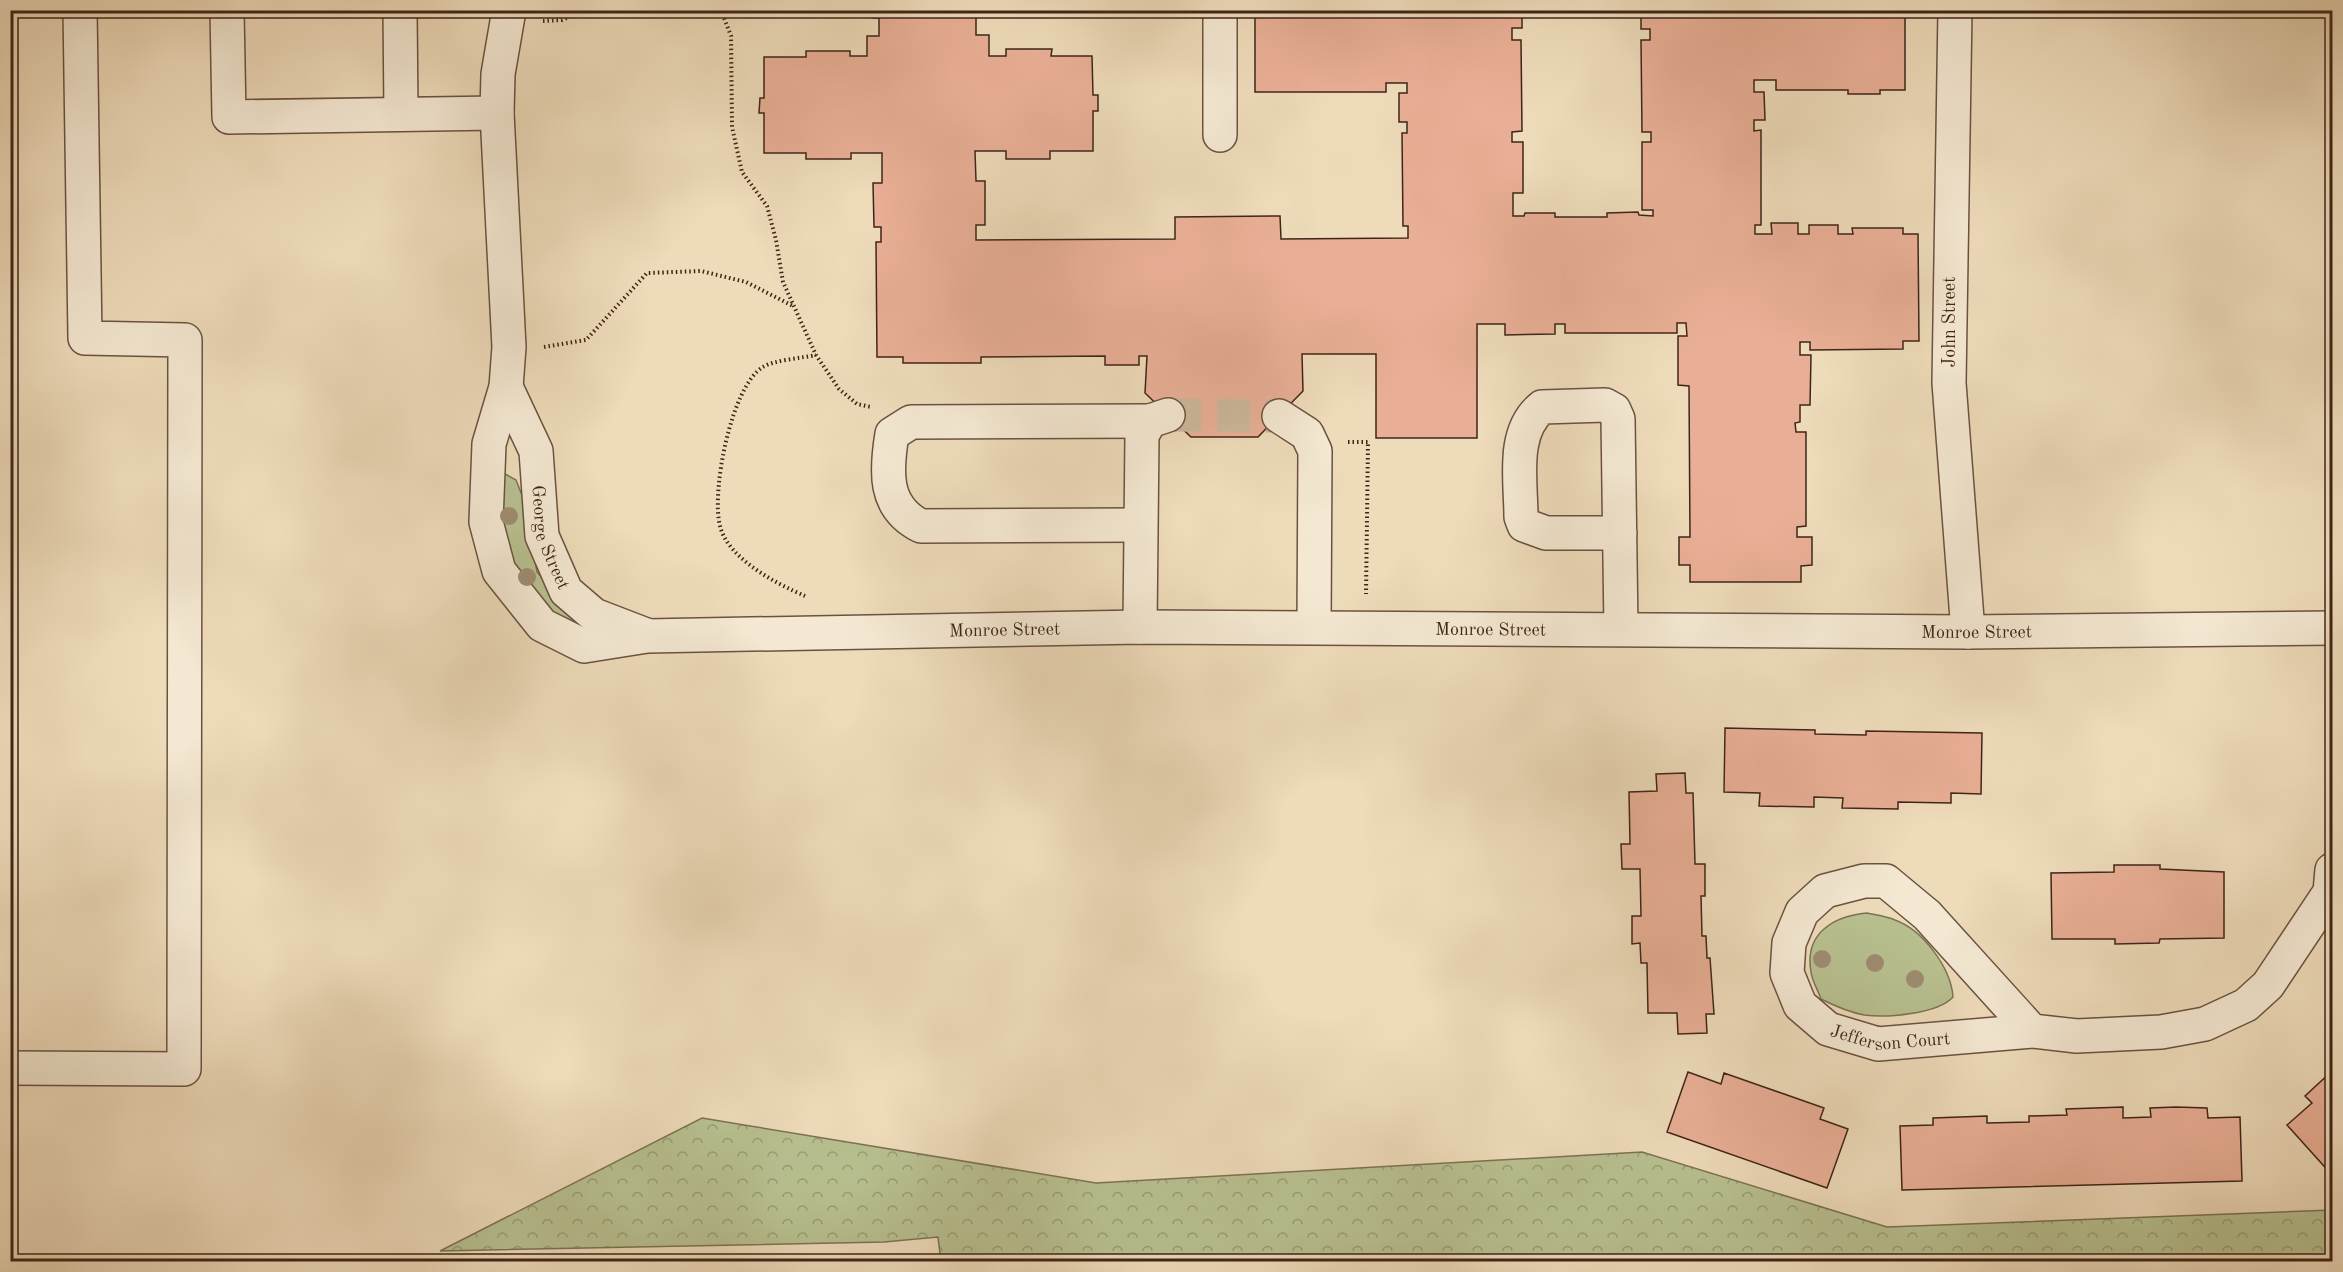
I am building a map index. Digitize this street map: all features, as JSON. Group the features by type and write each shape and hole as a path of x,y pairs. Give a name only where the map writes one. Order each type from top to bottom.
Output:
{"street":[{"path":"10,1068 184,1069 185,340 85,338 80,10"},
{"path":"227,10 229,117 497,113"},
{"path":"400,10 401,114"},
{"path":"1220,10 1220,135"},
{"name":"John Street","path":"1955,10 1949,383 1968,632"},
{"name":"George Street","path":"524,16 498,74 497,113 508,347 506,387 489,444 486,522 499,571 542,625 584,646 647,636"},
{"name":"George Street","path":"506,387 536,451 542,536 566,591 594,615 647,636"},
{"path":"1620,533 1546,533 1524,525 1521,517 1521,437 1528,422 1542,407 1605,405 1614,410 1618,419 1620,533 1620,629"},
{"path":"1279,416 1307,434 1314,451 1314,627"},
{"path":"1140,525 921,526 904,517 894,503 888,459 892,434 911,422 1159,418 1142,435 1140,627"},
{"name":"Monroe Street","path":"647,636 1140,627 1968,632 2332,628"},
{"name":"Jefferson Court","path":"2032,1031 1927,915 1886,881 1864,880 1825,891 1802,912 1789,943 1787,973 1800,1005 1828,1029 1878,1044 2032,1031 2077,1036 2162,1032 2205,1024 2246,1005 2268,985 2330,892 2332,870"}],"path":[{"path":"524,16 562,20 585,10"},
{"path":"721,10 731,36 732,127 742,172 767,206 776,240 783,282 816,355 763,367 739,396 723,456 719,497 720,526 732,548 769,580 813,600"},
{"path":"540,348 586,340 646,273 701,271 746,282 794,306"},
{"path":"1339,442 1368,442 1366,597"}],"green space":[{"path":"505,474 516,480 525,503 537,572 592,634 532,601 503,546 498,489"},
{"path":"1867,913 1888,918 1916,932 1934,951 1941,963 1947,974 1953,997 1946,1003 1924,1011 1885,1016 1858,1014 1821,999 1812,975 1810,958 1817,937 1824,929 1843,918"},
{"path":"702,1118 1096,1183 1642,1152 1887,1227 2332,1210 2332,1261 941,1262 938,1237 884,1242 440,1251"}],"building":[{"path":"872,10 983,10 983,17 976,17 976,35 989,35 989,56 1006,56 1006,49 1052,49 1051,56 1092,56 1093,95 1098,95 1098,111 1093,111 1093,151 1050,151 1050,159 1006,159 1006,151 975,151 976,181 985,181 985,225 976,225 976,240 1175,239 1175,217 1280,216 1281,239 1408,238 1408,226 1403,226 1402,133 1407,133 1407,122 1399,122 1399,93 1407,93 1407,83 1386,83 1386,92 1255,92 1255,10 1522,10 1522,28 1512,28 1512,40 1521,40 1522,131 1512,132 1512,142 1523,142 1523,193 1513,193 1513,216 1524,216 1525,213 1555,213 1555,217 1607,217 1607,213 1638,212 1639,215 1653,216 1653,210 1642,210 1642,142 1651,142 1651,132 1642,132 1641,40 1650,40 1650,29 1641,29 1641,10 1905,10 1905,90 1880,90 1880,94 1848,94 1848,90 1776,90 1776,80 1754,80 1754,92 1764,92 1765,120 1754,120 1754,131 1761,130 1761,225 1755,225 1755,234 1772,234 1771,223 1798,223 1798,234 1809,234 1809,225 1838,225 1838,234 1853,234 1852,228 1903,228 1903,234 1918,234 1919,341 1903,341 1903,349 1810,350 1810,342 1800,342 1800,355 1811,355 1810,405 1800,405 1800,422 1795,423 1796,432 1806,432 1806,526 1797,527 1797,537 1812,537 1812,565 1801,566 1801,582 1690,582 1690,565 1679,565 1679,537 1690,537 1689,386 1678,385 1678,336 1687,336 1686,323 1677,323 1677,333 1565,333 1565,324 1555,324 1555,334 1505,335 1505,324 1477,324 1477,438 1376,438 1376,354 1302,354 1303,391 1258,437 1191,437 1145,393 1147,356 1139,356 1139,365 1105,365 1105,356 981,357 981,363 903,363 903,357 877,357 876,242 881,242 881,227 874,227 873,183 882,183 882,153 851,153 851,159 806,159 806,153 764,153 764,113 759,113 760,98 764,98 764,57 806,57 806,51 850,51 850,56 867,56 867,36 879,36 879,18 872,18"},
{"path":"1725,728 1815,730 1815,734 1866,735 1866,731 1982,733 1981,794 1951,793 1951,803 1898,802 1898,809 1842,808 1843,798 1814,797 1814,807 1759,806 1760,793 1724,792"},
{"path":"1685,773 1686,793 1693,793 1695,864 1705,864 1705,896 1701,896 1702,936 1706,936 1707,958 1710,958 1714,1014 1706,1014 1707,1033 1678,1034 1677,1013 1648,1013 1647,963 1641,963 1640,943 1632,944 1632,916 1641,916 1640,869 1622,869 1621,844 1630,844 1629,792 1657,791 1656,774"},
{"path":"2114,865 2160,865 2160,869 2224,872 2224,938 2160,939 2159,943 2115,944 2115,939 2052,939 2051,873 2114,872"},
{"path":"2332,1071 2332,1175 2287,1125 2312,1103 2305,1096"},
{"path":"1688,1072 1721,1084 1724,1073 1824,1108 1820,1119 1848,1129 1827,1188 1667,1132"},
{"path":"2123,1107 2123,1118 2151,1117 2150,1108 2176,1107 2207,1108 2208,1118 2240,1117 2242,1181 1902,1190 1900,1126 1933,1125 1933,1118 1987,1116 1987,1123 2029,1122 2029,1116 2067,1115 2066,1109"}],"tunnel":[{"path":"1168,415 1279,416"}]}
